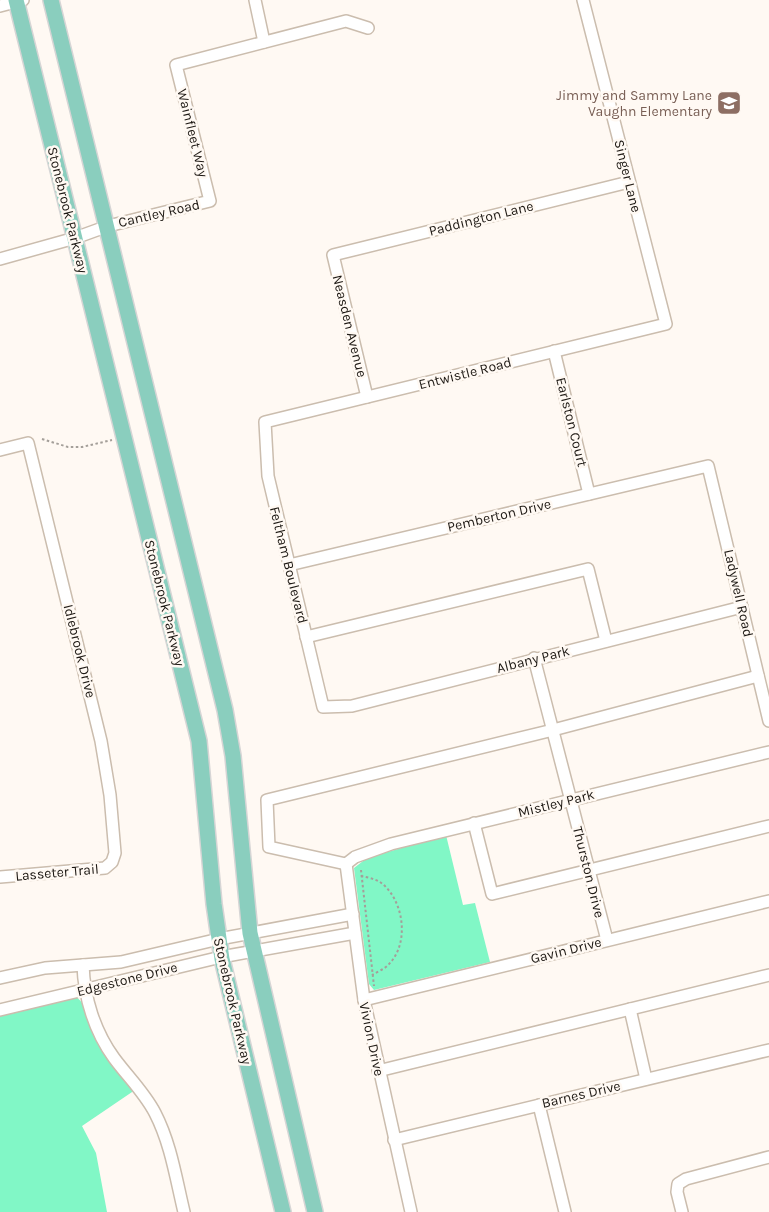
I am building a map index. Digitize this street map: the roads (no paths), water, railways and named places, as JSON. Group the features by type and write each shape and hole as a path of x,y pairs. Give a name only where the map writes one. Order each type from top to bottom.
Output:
{"main road":[{"path":"51,0 108,226 225,710 233,756 253,950 315,1212"},
{"name":"Stonebrook Parkway","path":"18,1 199,741 222,956 283,1212"}],"street":[{"path":"255,0 264,42 346,21 368,28"},
{"name":"Singer Lane","path":"582,0 666,324"},
{"path":"0,6 18,1"},
{"name":"Wainfleet Way","path":"210,201 176,65 264,42"},
{"name":"Paddington Lane","path":"333,254 629,182"},
{"name":"Cantley Road","path":"0,259 75,238 108,226 210,201"},
{"name":"Neasden Avenue","path":"333,254 367,396"},
{"name":"Entwistle Road","path":"265,422 666,324"},
{"name":"Earlston Court","path":"554,351 589,494"},
{"name":"Feltham Boulevard","path":"265,422 268,476 323,707"},
{"name":"Idlebrook Drive","path":"0,450 28,443 104,754 115,853 112,862"},
{"name":"Pemberton Drive","path":"289,565 708,466"},
{"name":"Ladywell Road","path":"708,466 769,721"},
{"path":"306,637 588,569 606,641"},
{"name":"Albany Park","path":"323,707 352,706 534,658 742,607"},
{"name":"Thurston Drive","path":"534,658 607,940"},
{"path":"346,864 270,847 267,800 553,730 758,676"},
{"name":"Mistley Park","path":"346,864 355,857 392,844 769,752"},
{"path":"474,823 492,894 769,826"},
{"name":"Lasseter Trail","path":"0,877 105,868 112,862"},
{"name":"Vivion Drive","path":"346,864 364,1000 378,1071 411,1212"},
{"name":"Gavin Drive","path":"364,1000 769,901"},
{"name":"Edgestone Drive","path":"0,978 38,969 121,962 219,939 352,914"},
{"name":"Edgestone Drive","path":"0,1010 222,956 355,933"},
{"path":"83,965 86,989 94,1020 104,1042 144,1094 160,1122 169,1149 184,1212"},
{"path":"378,1071 769,975"},
{"path":"630,1009 646,1079"},
{"name":"Barnes Drive","path":"394,1140 769,1050"},
{"path":"539,1104 565,1212"},
{"path":"682,1212 677,1192 678,1184 686,1179 769,1157"}],"place":[{"name":"Jimmy and Sammy Lane Vaughn Elementary","path":"729,103"}]}
